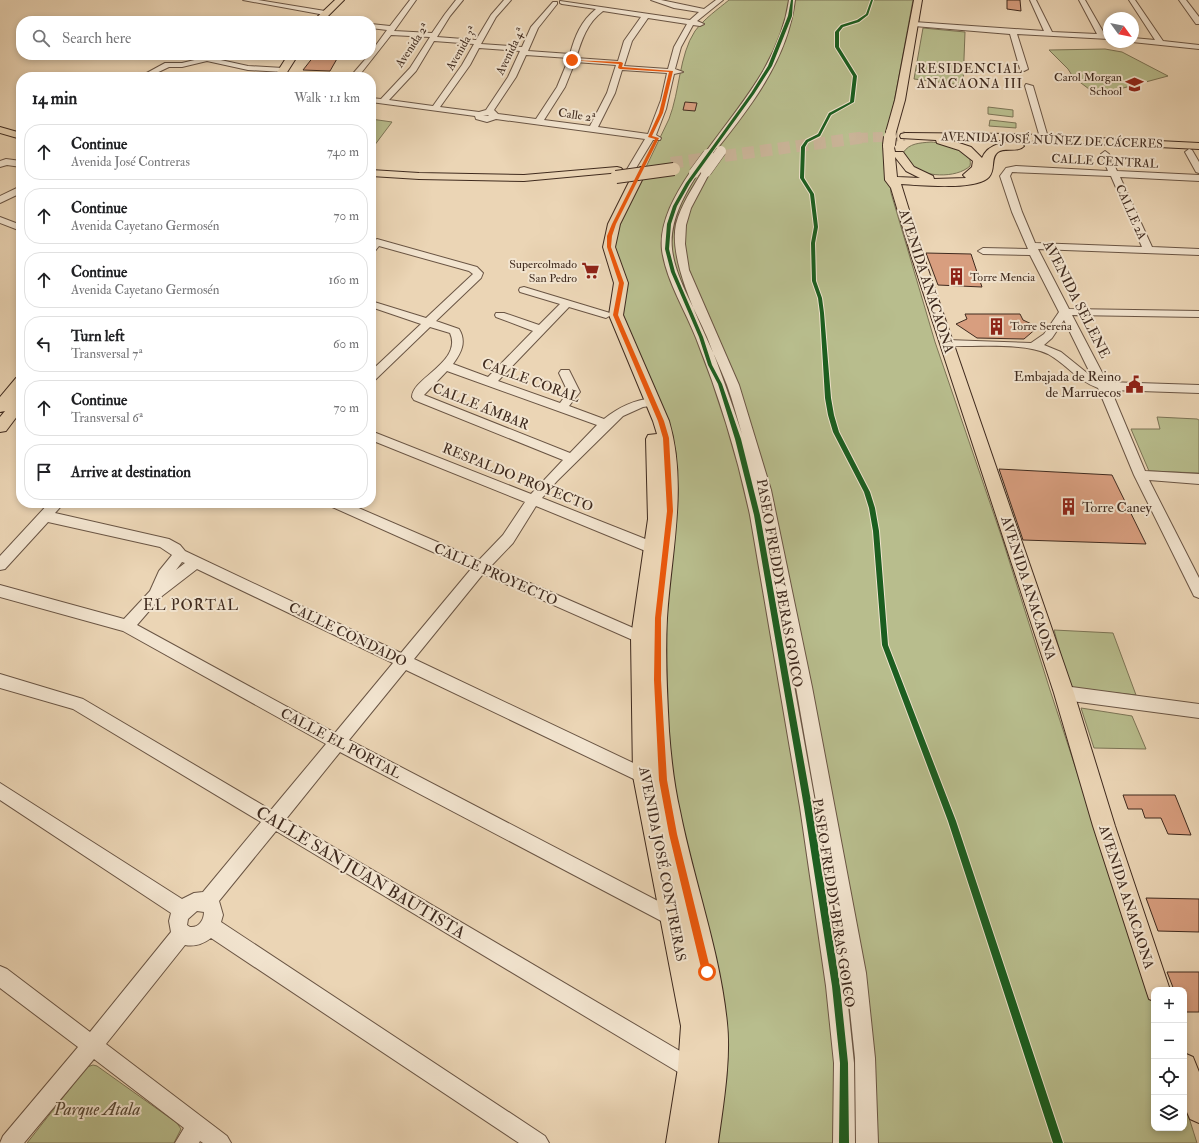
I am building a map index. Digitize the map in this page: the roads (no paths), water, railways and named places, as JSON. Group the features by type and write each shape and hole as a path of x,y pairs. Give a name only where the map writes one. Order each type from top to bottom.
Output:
{"main road":[{"path":"328,16 340,0"},
{"path":"328,16 349,0"},
{"name":"AVENIDA ANACAONA","path":"918,0 900,100 896,180 916,252 1064,693 1104,826 1157,987"},
{"path":"285,72 291,60"},
{"path":"287,72 299,60"},
{"path":"0,125 16,129"},
{"path":"0,130 16,135"},
{"path":"929,178 910,169 898,138 1043,134 1167,146"},
{"name":"AVENIDA JOSÉ NÚÑEZ DE CÁCERES","path":"898,138 1060,146 1199,146"},
{"name":"AVENIDA JOSÉ NÚÑEZ DE CÁCERES","path":"898,138 1024,138 1167,146 1194,153"},
{"path":"896,180 962,177 973,174 978,168 979,162 976,156 959,146 933,140"},
{"path":"896,180 954,182 976,180 986,173 990,164 989,153 998,147 1060,146"},
{"path":"376,180 415,179 503,184 564,183 626,172 672,166"},
{"path":"376,170 415,179"},
{"name":"AVENIDA JOSÉ CONTRERAS","path":"626,172 600,235 603,262 611,282 606,315 616,348 666,438 670,511 658,618 650,641 657,680 663,780 673,834 707,972 714,1024 713,1084 704,1143"},
{"name":"AVENIDA JOSÉ CONTRERAS","path":"626,172 610,236 609,247 621,283 616,315 647,402 654,441 657,501 653,548 644,776 694,1026 691,1068 680,1143"},
{"path":"376,173 415,179"},
{"path":"0,427 11,408 16,395"},
{"path":"1187,1075 1199,1110"}],"street":[{"path":"246,0 322,16"},
{"path":"376,48 413,0"},
{"name":"Avenida 2ª","path":"383,102 413,68 447,15 460,0"},
{"name":"Avenida 3ª","path":"435,108 460,75 493,16 508,0"},
{"path":"654,0 690,5 706,11"},
{"path":"626,172 653,137 675,72 677,47 682,37 706,11 720,0"},
{"path":"555,1 696,23 728,0"},
{"name":"PASEO FREDDY BERAS GOICO","path":"792,0 790,16 770,66 753,93 709,153 686,208 681,225 680,244 684,270 733,385 753,444 766,490 856,973 865,1058 867,1143"},
{"name":"PASEO FREDDY BERAS GOICO","path":"800,0 796,21 784,58 766,88 721,151 681,193 669,224 667,249 673,272 701,337 710,365 720,384 740,446 757,515 808,807 836,986 844,1063 844,1143"},
{"path":"1033,0 1049,34"},
{"path":"1082,0 1103,32"},
{"path":"1132,0 1161,44"},
{"path":"1182,0 1199,22"},
{"name":"Avenida 4ª","path":"492,114 535,27 555,1"},
{"path":"538,122 562,85 580,33 595,13 602,8"},
{"path":"593,129 611,93 628,41 646,15"},
{"path":"914,24 1013,32 1103,36"},
{"path":"376,27 621,66 675,72"},
{"path":"1013,32 1024,69"},
{"path":"1139,41 1199,47"},
{"path":"153,72 168,65 182,65 200,60"},
{"path":"215,60 269,72"},
{"path":"358,72 367,60"},
{"path":"1029,86 1043,134"},
{"path":"376,101 435,108"},
{"name":"Calle 2ª","path":"435,108 479,114 479,117 483,119 492,114 538,122 653,137"},
{"path":"1194,153 1199,170"},
{"name":"CALLE 2A","path":"1105,154 1148,249"},
{"path":"0,164 6,162 16,163"},
{"name":"CALLE CENTRAL","path":"1009,170 1016,169 1199,178"},
{"name":"AVENIDA SELENE","path":"1009,170 1005,176 1017,212 1033,249 1103,386 1140,475 1198,590"},
{"path":"0,200 16,192"},
{"path":"0,220 16,224"},
{"path":"376,247 473,269 478,273 477,276 376,372"},
{"path":"983,251 1033,249 1148,249 1199,252"},
{"path":"524,290 606,315"},
{"path":"491,381 566,304"},
{"path":"376,306 455,331 459,337 456,352 446,366"},
{"path":"1033,346 1042,343 1047,339 1055,322 1065,312 1199,314"},
{"path":"500,315 541,330"},
{"path":"947,343 1033,346 1052,351 1088,381 1103,386 1199,389"},
{"name":"CALLE CORAL","path":"446,366 491,381 606,424"},
{"name":"CALLE ÁMBAR","path":"446,366 418,392 418,397 573,459"},
{"path":"562,408 574,392 565,373"},
{"path":"207,902 480,568 508,539 533,501 552,478 619,413 647,402"},
{"name":"RESPALDO PROYECTO","path":"376,437 653,548"},
{"path":"1140,475 1199,479"},
{"path":"0,565 52,508"},
{"name":"CALLE PROYECTO","path":"346,508 480,568 650,641"},
{"name":"CALLE CONDADO","path":"46,516 164,543 175,549 180,555 644,776 663,780"},
{"path":"156,594 164,575 180,555"},
{"path":"126,626 156,594 196,562"},
{"name":"CALLE EL PORTAL","path":"0,591 126,626 337,742 673,918"},
{"path":"781,654 797,654"},
{"name":"CALLE SAN JUAN BAUTISTA","path":"0,681 77,704 691,1068 713,1084"},
{"path":"1064,693 1199,711"},
{"path":"0,791 183,910"},
{"path":"195,901 207,902 213,908 214,912 210,926 199,935 190,937 182,934 178,923 183,910 195,901"},
{"path":"210,926 538,1143"},
{"path":"10,1143 91,1047 182,934"},
{"path":"0,976 91,1047 192,1135 220,1143"}],"tunnel":[{"path":"859,138 905,136"},
{"path":"859,138 866,137"},
{"path":"671,163 859,138"}],"place":[{"name":"Carol Morgan School","path":"1135,84"},
{"name":"Supercolmado San Pedro","path":"590,271"},
{"name":"Torre Mencia","path":"957,277"},
{"name":"Torre Serena","path":"997,326"},
{"name":"Embajada de Reino de Marruecos","path":"1134,384"},
{"name":"Torre Caney","path":"1069,507"}],"district":[{"name":"RESIDENCIAL ANACAONA III","path":"970,76"},
{"name":"EL PORTAL","path":"191,605"}],"park label":[{"name":"Parque Atala","path":"97,1109"}]}
